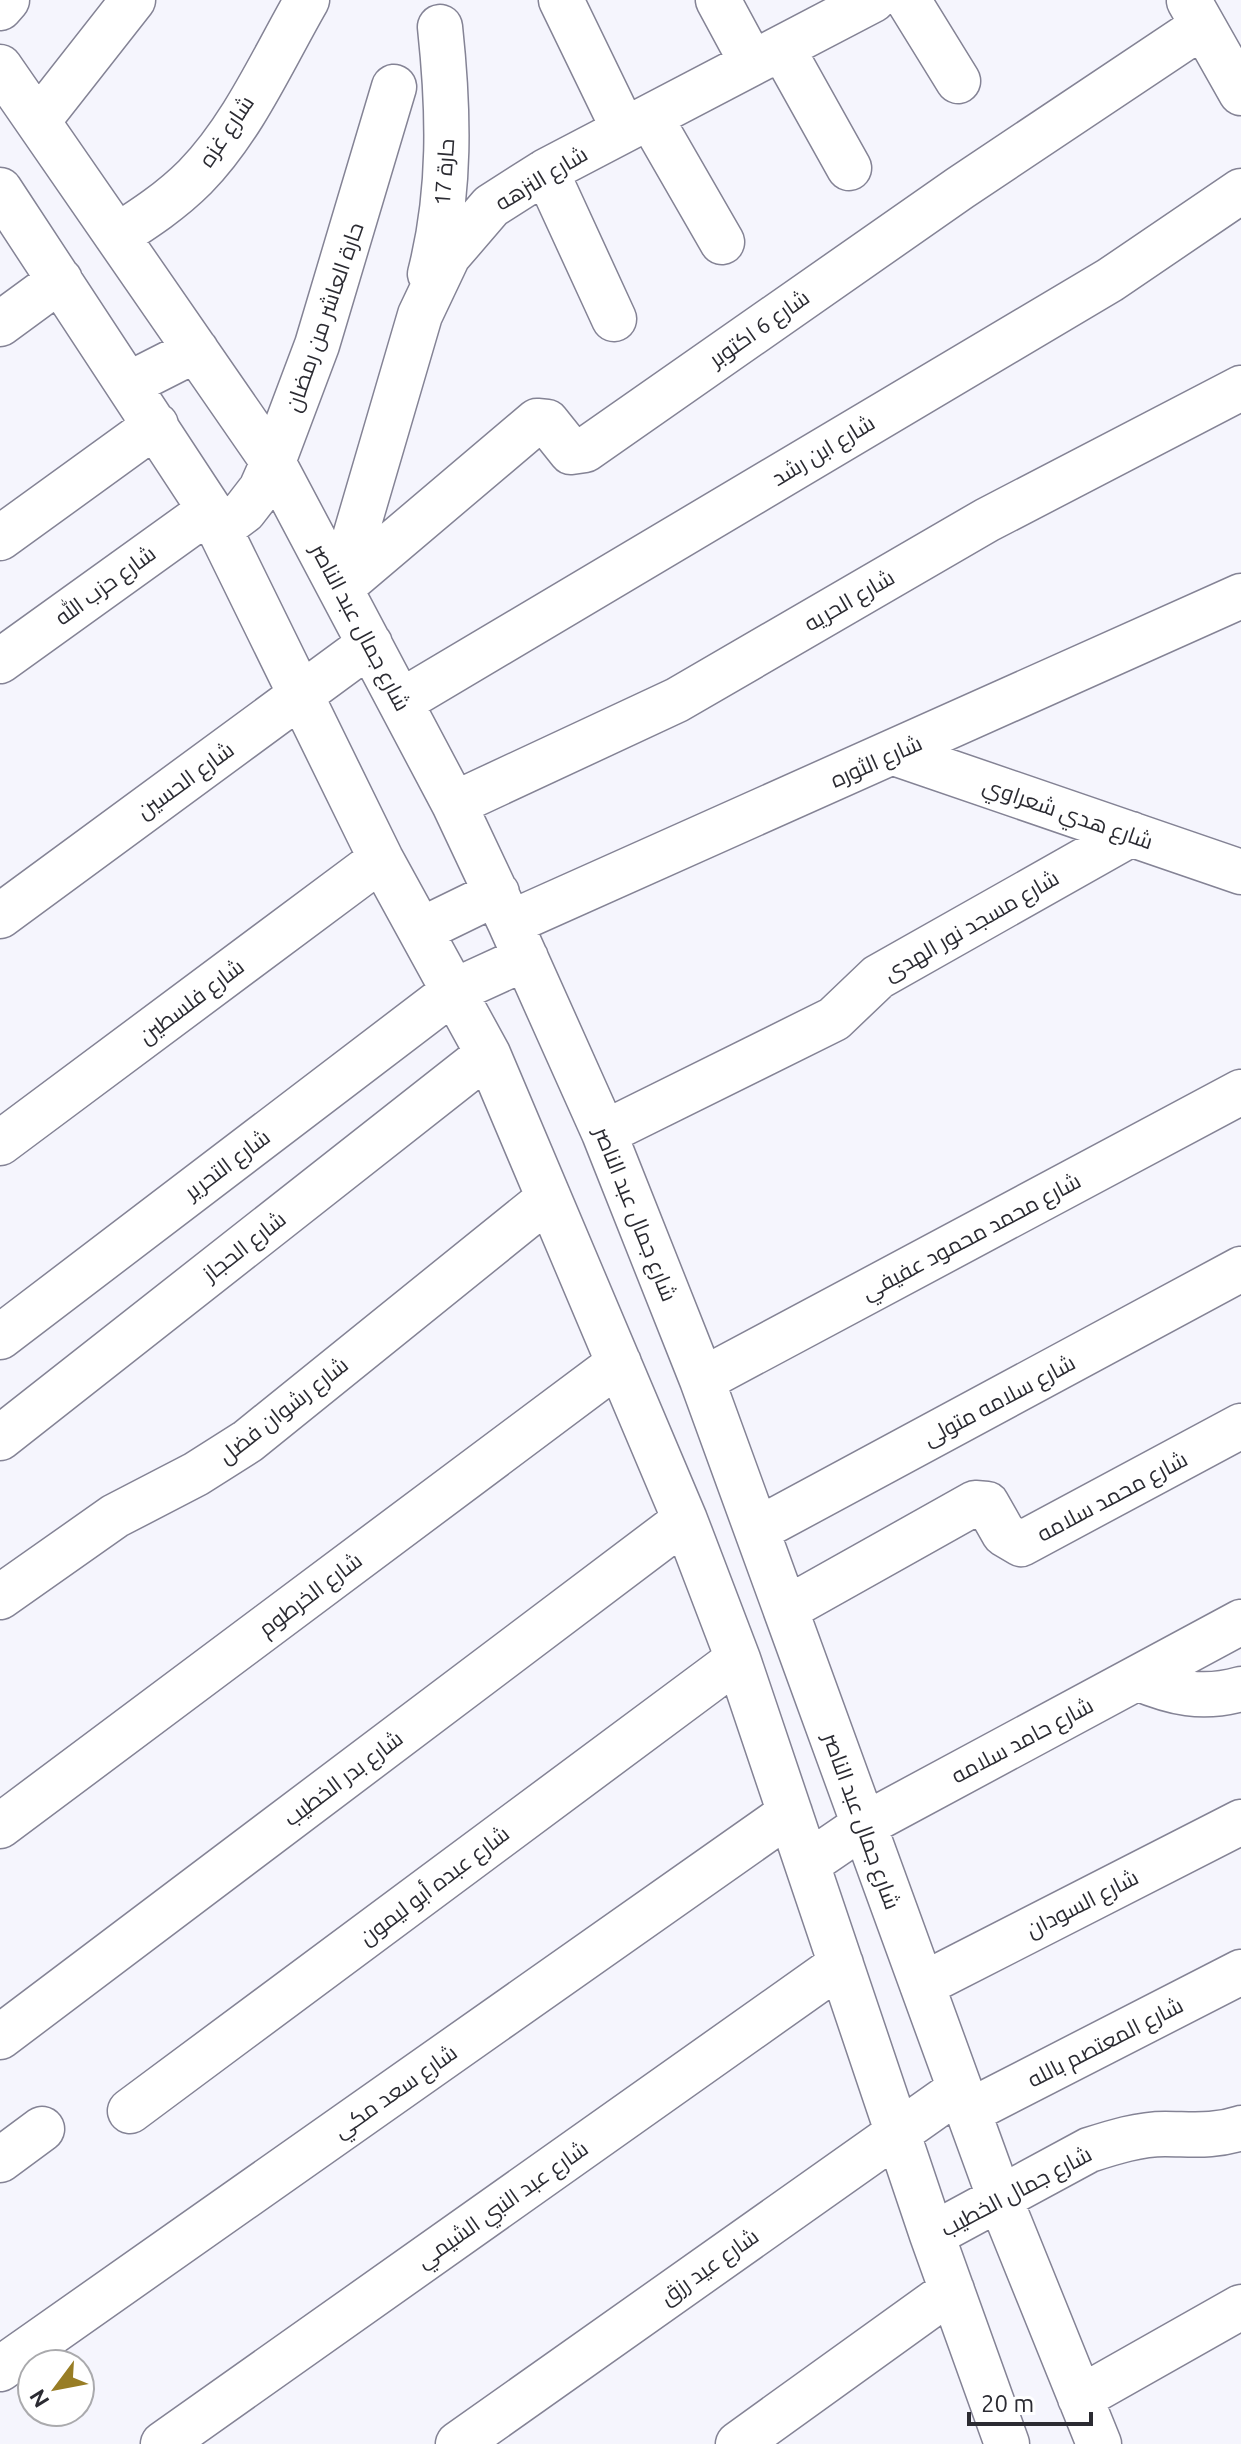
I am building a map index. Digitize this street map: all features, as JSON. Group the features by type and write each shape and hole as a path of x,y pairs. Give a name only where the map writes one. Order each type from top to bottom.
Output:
{"street":[{"path":"0,8 7,0"},
{"path":"38,121 133,0"},
{"name":"شارع غزه","path":"117,236 159,209 196,176 220,146 307,0"},
{"path":"561,0 637,124 722,242"},
{"path":"718,0 767,56 849,168"},
{"name":"شارع النزهه","path":"340,588 420,315 448,256 491,206 546,171 873,0"},
{"path":"908,0 958,81"},
{"path":"1194,14 1235,70"},
{"name":"شارع 6 اكتوبر","path":"340,588 537,421 547,422 571,452 585,450 960,188 1194,14"},
{"name":"حارة 17","path":"420,315 438,245 447,173 448,99 440,27"},
{"name":"شارع جمال عبد الناصر","path":"0,67 273,462 454,804 511,924 604,1133 702,1380 1000,2199 1099,2444"},
{"name":"حارة العاشر من رمضان","path":"215,519 244,511 261,489 273,462 317,345 394,87"},
{"path":"546,171 614,319"},
{"path":"0,190 215,519 381,859 488,1054 685,1520 738,1659 1001,2441"},
{"name":"شارع ابن رشد","path":"400,702 1110,280 1241,191"},
{"path":"0,324 60,280"},
{"path":"129,384 196,350"},
{"name":"شارع الحريه","path":"454,804 677,700 987,520 1241,388"},
{"path":"0,538 156,425"},
{"name":"شارع حزب الله","path":"0,661 215,519"},
{"name":"شارع الثوره","path":"511,924 1241,596"},
{"name":"شارع الحسين","path":"0,916 370,644"},
{"name":"شارع هدي شعراوي","path":"894,753 1241,872"},
{"name":"شارع مسجد نور الهدى","path":"604,1133 834,1019 878,977 1131,834"},
{"name":"شارع فلسطين","path":"2,1137 381,859"},
{"path":"421,930 511,924"},
{"name":"شارع التحرير","path":"0,1337 454,991 511,924"},
{"name":"شارع الحجاز","path":"0,1438 488,1054"},
{"name":"شارع محمد محمود عفيفي","path":"702,1380 1241,1092"},
{"name":"شارع رشوان فضل","path":"0,1597 115,1516 196,1474 248,1441 549,1198"},
{"name":"شارع سلامه متولى","path":"757,1530 1241,1269"},
{"name":"شارع الخرطوم","path":"0,1826 619,1363"},
{"name":"شارع محمد سلامه","path":"786,1609 975,1503 987,1504 1004,1534 1011,1541 1021,1544 1241,1426"},
{"name":"شارع بدر الخطيب","path":"0,2037 685,1520"},
{"name":"شارع حامد سلامه","path":"807,1864 864,1825 1241,1622"},
{"name":"شارع عبده أبو ليمون","path":"130,2111 738,1659"},
{"path":"1137,1678 1174,1693 1215,1696 1241,1689"},
{"name":"شارع سعد مكي","path":"0,2369 790,1813"},
{"name":"شارع السودان","path":"922,1985 1241,1822"},
{"name":"شارع عبد النبي الشيمي","path":"163,2444 841,1964"},
{"name":"شارع المعتصم بالله","path":"964,2101 1241,1972"},
{"name":"شارع عيد رزق","path":"458,2444 898,2132 964,2101"},
{"name":"شارع جمال الخطيب","path":"932,2235 1089,2150 1114,2141 1166,2134 1195,2137 1241,2128"},
{"path":"0,2160 42,2129"},
{"path":"738,2444 952,2290"},
{"path":"1080,2398 1241,2307"}]}
